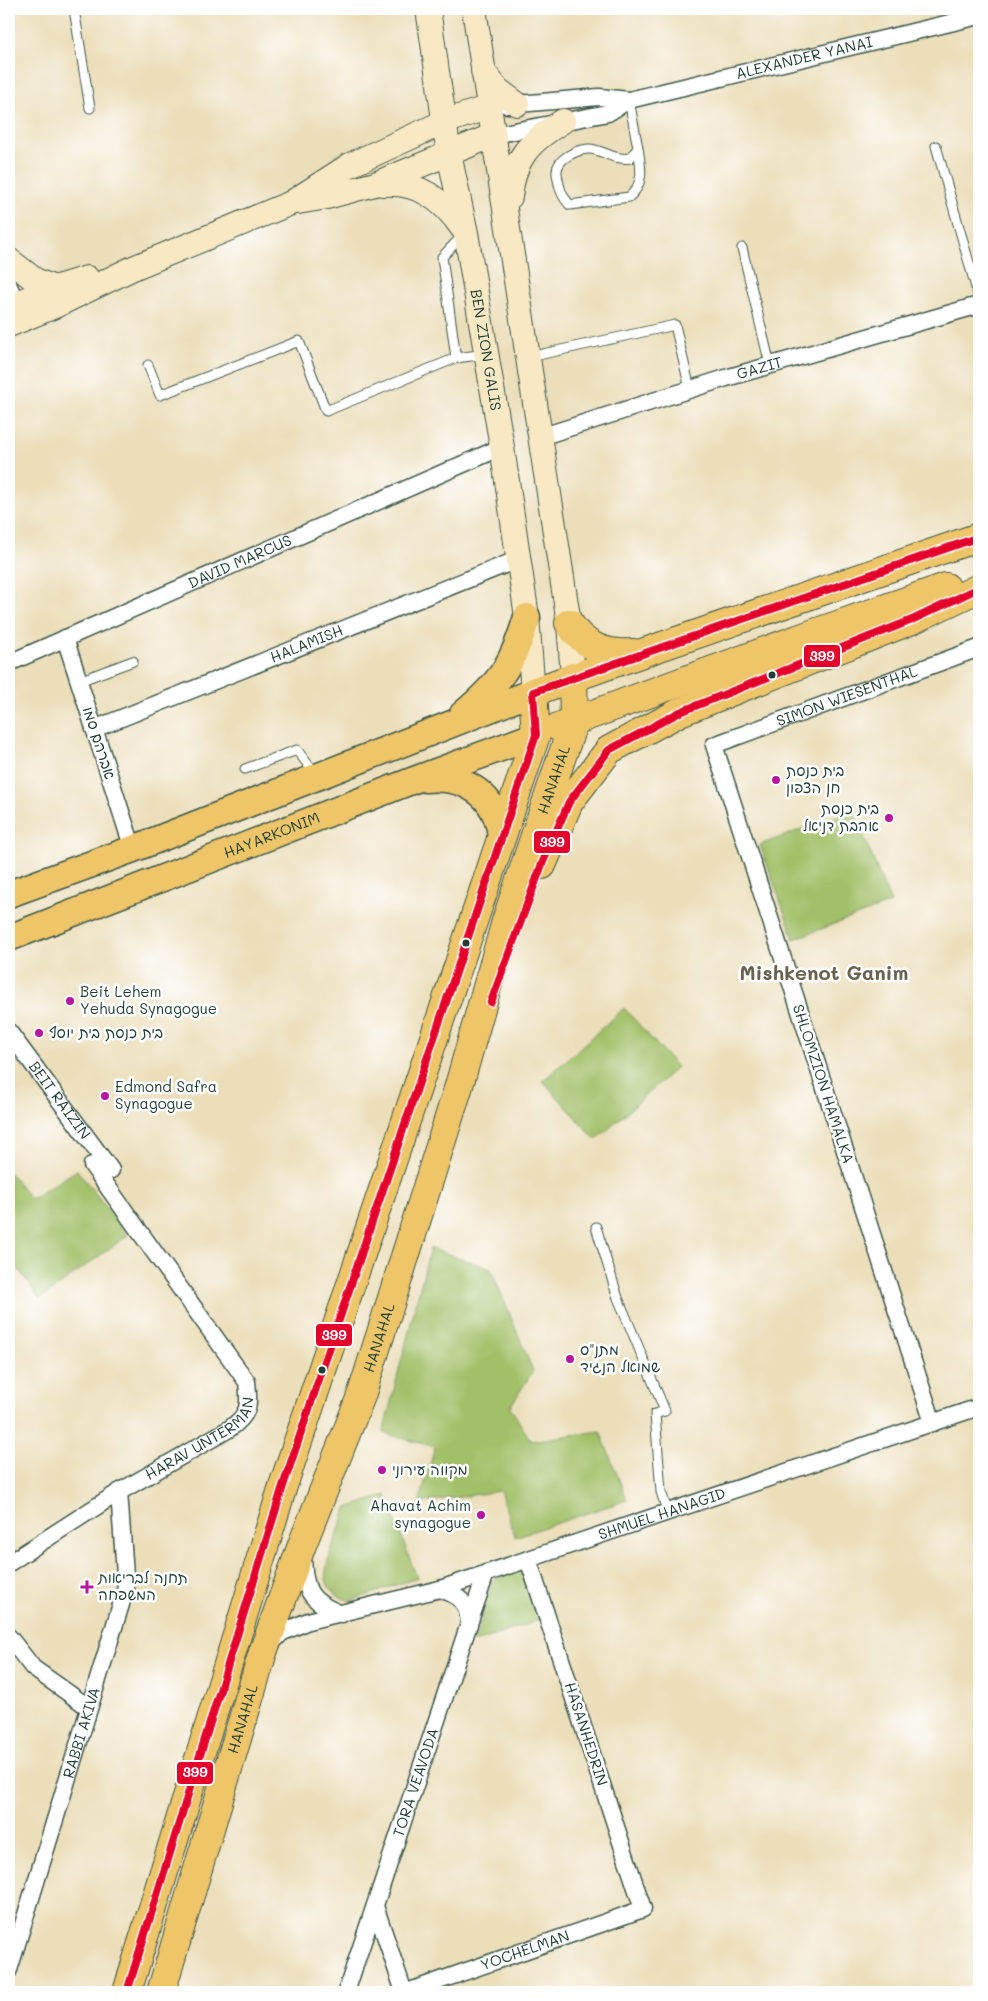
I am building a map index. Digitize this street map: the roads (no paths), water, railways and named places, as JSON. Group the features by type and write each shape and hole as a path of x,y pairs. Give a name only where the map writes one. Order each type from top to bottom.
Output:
{"highway":[{"path":"534,692 979,537"},
{"path":"536,736 806,636 979,576"},
{"path":"458,1089 542,864 569,802 609,750 680,712 912,620 979,588"},
{"path":"569,623 582,639 592,647 602,651 615,653 645,652"},
{"name":"HANAHAL","path":"161,1992 263,1652 302,1545 361,1396 458,1089 506,921 574,721 574,677"},
{"name":"HANAHAL","path":"127,1992 284,1486 536,736 534,692"}],"main road":[{"path":"450,724 478,701 504,672 513,657 527,617"},
{"path":"9,894 318,778 534,692"},
{"name":"HAYARKONIM","path":"9,938 414,780 536,736"},
{"path":"414,780 447,779 477,791 489,802 497,814 502,837"}],"street":[{"name":"BEN ZION GALIS","path":"428,9 449,154 466,233 502,447 527,617 534,692"},
{"path":"474,9 569,623 574,677"},
{"name":"ALEXANDER YANAI","path":"494,135 608,113 629,100 979,16"},
{"path":"483,70 498,90 518,104"},
{"name":"ALEXANDER YANAI","path":"489,107 600,97 629,100"},
{"path":"11,310 55,306 133,268 291,203 350,165 444,122 489,107"},
{"path":"508,226 511,182 520,156 541,135 563,122"},
{"path":"291,203 327,197 375,184 494,135"},
{"path":"375,184 404,184 424,190 446,206 466,233"},
{"path":"9,260 35,280 54,288"},
{"path":"11,310 54,288 133,268"},
{"name":"GAZIT","path":"540,436 726,378 979,305"},
{"name":"DAVID MARCUS","path":"9,663 502,447"},
{"path":"472,460 505,471"},
{"name":"HALAMISH","path":"94,729 519,559"},
{"name":"אברהם סמו","path":"65,638 133,849"},
{"name":"SIMON WIESENTHAL","path":"714,745 979,648"},
{"name":"SHLOMZION HAMALKA","path":"714,745 933,1423"},
{"name":"BEIT RAIZIN","path":"9,1032 112,1170"},
{"name":"HARAV UNTERMAN","path":"9,1563 120,1492 229,1429 242,1420 250,1402 247,1382 92,1165"},
{"name":"SHMUEL HANAGID","path":"263,1652 281,1633 308,1621 440,1588 979,1407"},
{"name":"RABBI AKIVA","path":"9,1970 126,1588 120,1492"},
{"path":"302,1545 304,1576 308,1591 315,1601 325,1608 342,1614"},
{"name":"HASANHEDRIN","path":"528,1559 643,1909"},
{"name":"TORA VEAVODA","path":"346,1992 486,1573"},
{"path":"440,1588 454,1594 463,1601 468,1611 469,1626"},
{"path":"9,1636 33,1668 88,1707"},
{"path":"375,1906 405,1992"},
{"name":"YOCHELMAN","path":"405,1992 643,1909"}],"lane":[{"path":"74,9 90,108"},
{"path":"629,100 638,148 641,182 636,191 629,197 570,205 562,198 556,170 559,163 566,157 588,149 621,160 630,158 638,148"},
{"path":"936,146 979,298"},
{"path":"456,358 442,257 466,233"},
{"path":"742,248 770,365"},
{"path":"527,357 675,325 690,389"},
{"path":"148,365 160,394 299,341 326,411 456,358 487,354"},
{"path":"79,681 133,661"},
{"path":"245,769 297,750 318,778"},
{"path":"596,1227 618,1298 666,1411 655,1414 661,1492 668,1513"}],"place":[{"name":"בית כנסת חן הצפון","path":"776,780"},
{"name":"בית כנסת אהבת דניאל","path":"889,818"},
{"name":"Beit Lehem Yehuda Synagogue","path":"70,1001"},
{"name":"בית כנסת בית יוסף","path":"39,1033"},
{"name":"Edmond Safra Synagogue","path":"105,1096"},
{"name":"מתנ\"ס שמואל הנגיד","path":"570,1359"},
{"name":"מקווה עירוני","path":"382,1470"},
{"name":"Ahavat Achim synagogue","path":"481,1515"},
{"name":"תחנה לבריאות המשפחה","path":"87,1587"}],"district":[{"name":"Mishkenot Ganim","path":"824,973"}]}
